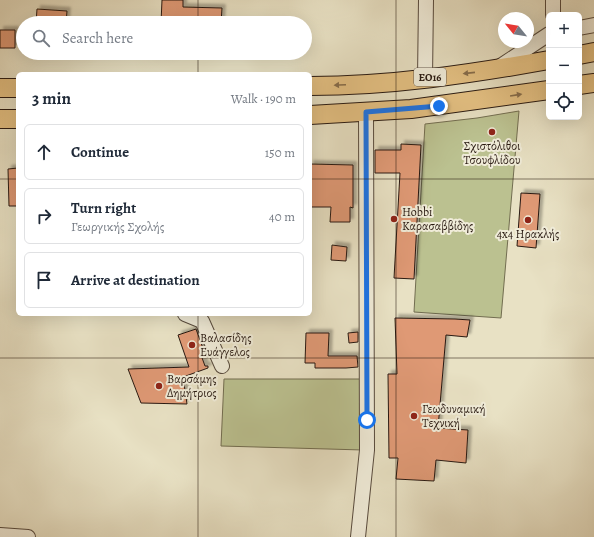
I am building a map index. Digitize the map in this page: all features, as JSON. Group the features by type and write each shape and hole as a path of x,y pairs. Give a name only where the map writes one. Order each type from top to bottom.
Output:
{"main road":[{"path":"582,54 594,52"},
{"name":"ΕΟ16","path":"312,86 361,84 425,78 494,70 546,61"},
{"path":"582,85 594,83"},
{"path":"0,88 16,88"},
{"path":"312,115 446,105 546,90"},
{"path":"0,119 16,119"}],"street":[{"path":"425,78 426,0"},
{"path":"553,0 553,12"},
{"path":"582,27 594,25"},
{"path":"494,70 546,36"},
{"path":"358,537 367,450 366,112"},
{"path":"190,316 202,321 222,366"},
{"path":"0,535 28,537"}],"green space":[{"path":"519,111 501,318 414,312 425,124"},
{"path":"224,379 363,379 363,450 221,446"}],"building":[{"path":"162,0 183,0 183,7 222,8 221,16 161,16"},
{"path":"37,9 67,11 67,16 36,16"},
{"path":"0,30 15,30 15,48 0,48"},
{"path":"401,144 421,145 414,279 394,278 400,173 375,173 375,150 401,150"},
{"path":"312,164 353,165 353,208 350,207 350,222 330,222 331,207 312,207"},
{"path":"16,168 16,206 9,206 8,169"},
{"name":"4x4 Ηρακλής","path":"521,193 540,194 536,248 517,246"},
{"path":"332,245 347,247 346,261 331,260"},
{"name":"Γεωδυναμική Τεχνική","path":"395,318 470,320 467,337 446,335 438,428 468,430 466,463 436,460 434,481 396,479 398,458 389,458 388,374 397,374"},
{"name":"Βαρσάμης Δημήτριος","path":"196,329 205,354 201,355 205,366 208,366 208,368 183,377 187,404 141,403 128,369 189,367 178,335"},
{"path":"358,332 358,342 349,343 348,333"},
{"path":"306,333 329,333 328,356 357,356 358,367 315,368 315,363 305,363"}],"place":[{"name":"Σχιστόλιθοι Τσουφλίδου","path":"492,132"},
{"name":"Hobbi Καρασαββίδης","path":"394,219"},
{"name":"4x4 Ηρακλής","path":"528,220"},
{"name":"Βαλασίδης Ευάγγελος","path":"192,345"},
{"name":"Βαρσάμης Δημήτριος","path":"159,386"},
{"name":"Γεωδυναμική Τεχνική","path":"414,416"}],"route":[{"path":"367,420 366,112 439,106"}]}
